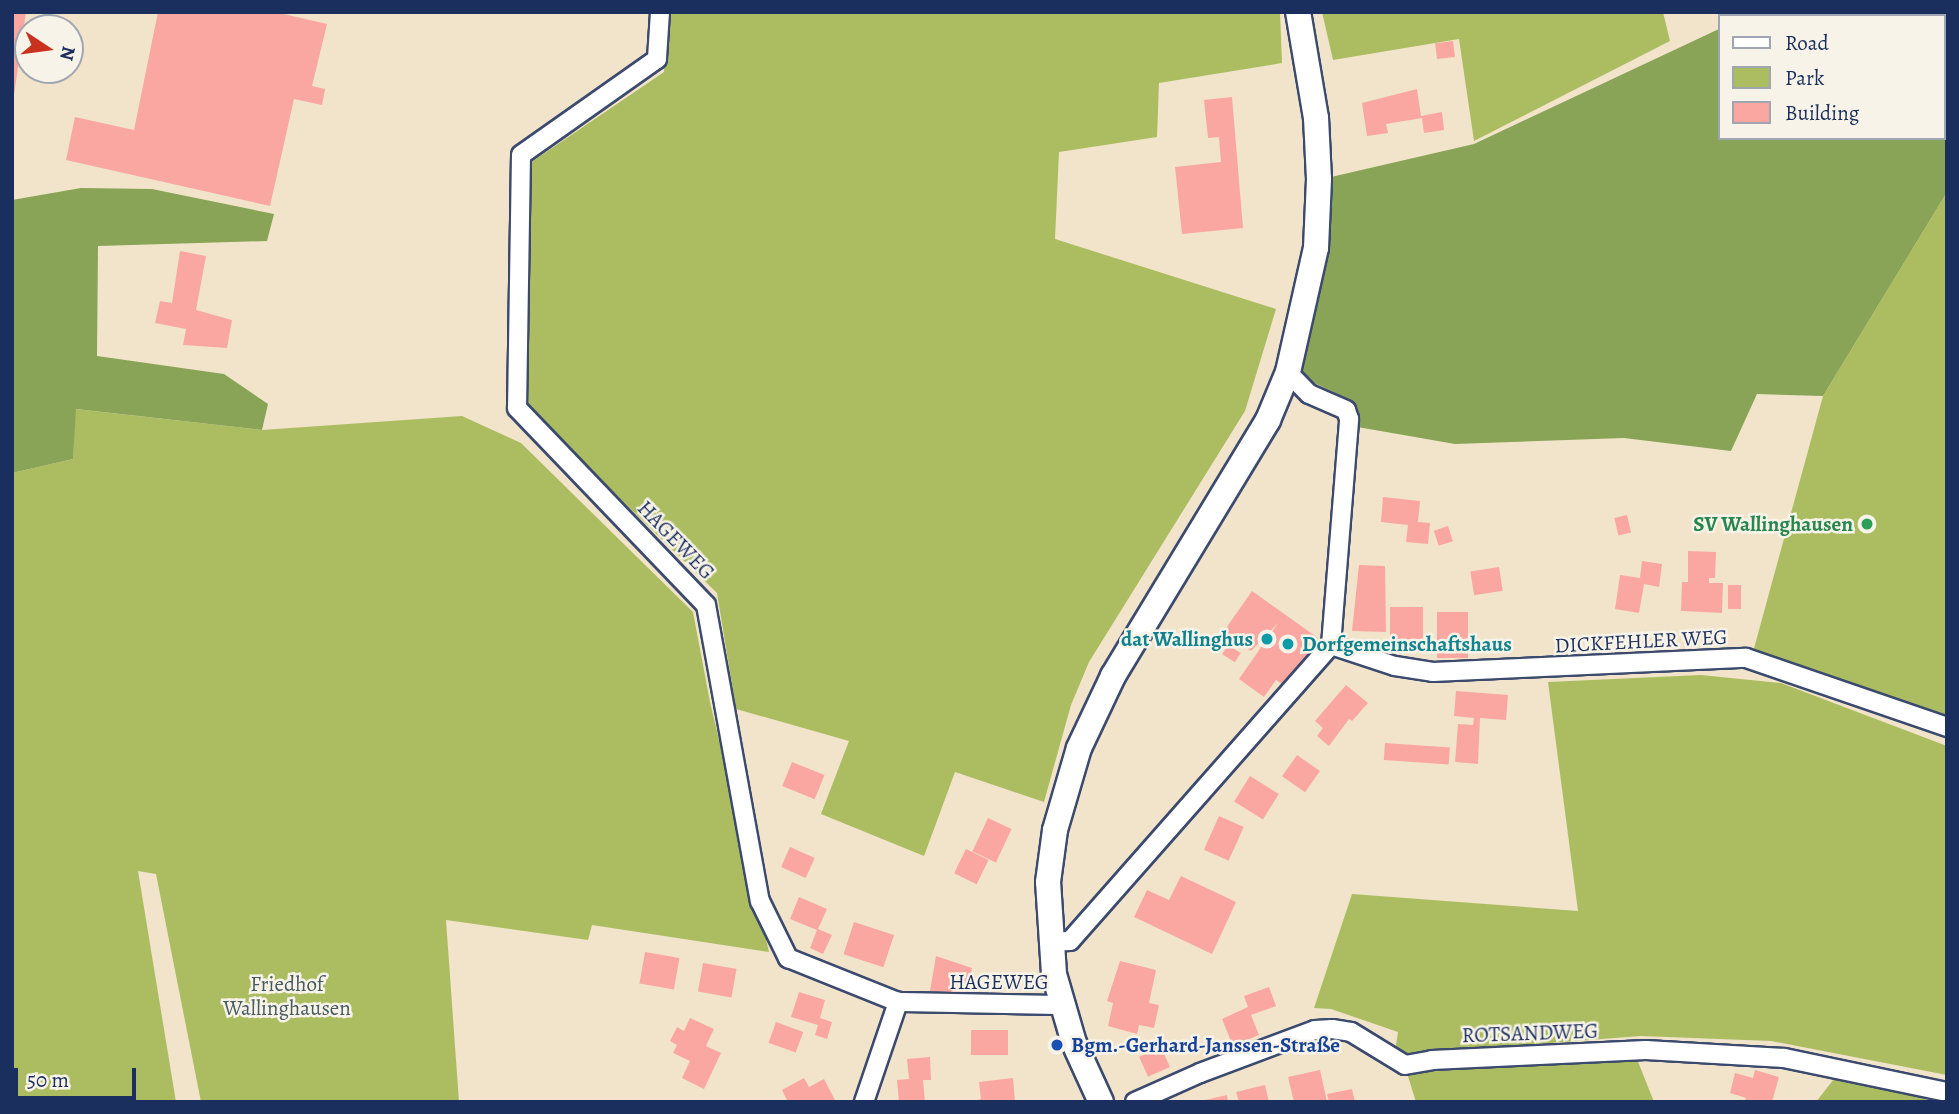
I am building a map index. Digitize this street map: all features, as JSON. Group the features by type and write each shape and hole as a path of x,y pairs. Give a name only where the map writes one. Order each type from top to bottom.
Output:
{"street":[{"name":"HAGEWEG","path":"660,12 657,59 521,155 517,408 706,605 760,901 788,957 898,1002 1061,1005"},
{"path":"1101,1102 1061,1005 1049,942 1048,882 1055,830 1079,748 1113,676 1268,420 1288,372 1316,248 1319,179 1316,118 1298,12"},
{"path":"1049,942 1070,941 1331,645 1349,419 1346,410 1309,394 1288,372"},
{"name":"DICKFEHLER WEG","path":"1331,645 1395,666 1433,672 1746,657 1947,727"},
{"path":"864,1102 898,1002"},
{"name":"ROTSANDWEG","path":"1135,1102 1200,1073 1315,1030 1332,1029 1351,1032 1405,1065 1432,1060 1646,1050 1784,1058 1947,1092"}],"green space":[{"path":"668,12 1280,12 1282,63 1159,83 1157,137 1059,152 1055,239 1276,309 1245,411 1089,662 1071,705 1044,802 955,772 924,856 821,814 849,741 736,709 717,593 528,409 530,163 664,72"},
{"path":"1322,12 1663,12 1670,41 1474,141 1459,39 1333,60"},
{"path":"1947,12 1947,192 1823,396 1757,394 1731,451 1624,438 1455,444 1346,425 1344,397 1308,380 1287,361 1318,180 1474,144 1717,30 1717,140 1945,140 1945,14 1752,14"},
{"path":"81,188 152,189 274,214 267,241 98,246 97,356 224,374 268,404 262,430 76,409 73,459 12,473 12,200"},
{"name":"SV Wallinghausen","path":"1947,192 1947,718 1753,652 1823,396"},
{"name":"Friedhof Wallinghausen","path":"75,409 262,430 462,416 521,443 693,612 710,702 769,952 592,925 588,940 446,920 459,1102 201,1102 156,874 138,871 176,1102 12,1102 12,473 73,459"},
{"path":"1701,675 1781,683 1947,746 1947,1075 1771,1041 1641,1036 1406,1054 1395,1052 1398,1032 1331,1009 1314,1008 1352,894 1578,911 1548,682"},
{"path":"1637,1059 1654,1102 1416,1102 1407,1073"},
{"path":"1837,1075 1936,1102 1816,1102"}],"building":[{"path":"12,12 26,12 14,14 16,84 12,95"},
{"path":"158,12 275,12 327,24 312,86 325,89 322,105 294,99 270,206 66,160 75,117 134,130"},
{"path":"1453,41 1455,57 1437,59 1435,43"},
{"path":"1417,89 1421,116 1442,112 1444,130 1424,133 1422,118 1386,124 1388,133 1367,136 1362,103"},
{"path":"1232,97 1243,228 1182,234 1175,167 1221,162 1219,137 1208,138 1204,100"},
{"path":"180,251 206,256 196,310 232,320 227,348 183,345 186,329 155,323 160,301 172,303"},
{"path":"1383,497 1420,501 1418,522 1430,523 1428,544 1406,542 1408,525 1381,522"},
{"path":"1627,515 1631,533 1618,535 1614,518"},
{"path":"1448,526 1453,541 1439,546 1434,531"},
{"path":"1688,551 1716,552 1715,578 1709,578 1709,583 1723,583 1722,613 1681,611 1682,582 1688,582"},
{"path":"1642,561 1662,564 1659,587 1644,584 1639,613 1615,609 1620,575 1640,578"},
{"path":"1359,565 1385,566 1386,632 1352,631"},
{"path":"1499,567 1503,591 1474,595 1470,572"},
{"path":"1728,585 1741,585 1741,609 1728,609"},
{"name":"Dorfgemeinschaftshaus","path":"1252,591 1318,638 1285,686 1276,680 1264,697 1239,679 1278,623 1251,651 1224,631"},
{"path":"1390,607 1423,607 1423,639 1390,639"},
{"path":"1437,612 1468,612 1468,658 1437,658"},
{"path":"1228,645 1241,653 1235,662 1222,654"},
{"path":"1346,685 1368,703 1352,721 1349,719 1329,746 1317,736 1323,728 1315,721"},
{"path":"1456,691 1508,695 1506,720 1480,718 1478,764 1455,762 1458,724 1473,725 1474,718 1454,716"},
{"path":"1385,743 1450,748 1449,764 1384,760"},
{"path":"1297,755 1320,771 1305,792 1282,776"},
{"path":"792,762 824,775 815,799 782,786"},
{"path":"1250,776 1279,794 1263,819 1234,801"},
{"path":"1219,816 1244,827 1229,861 1204,850"},
{"path":"988,818 1012,829 996,863 972,852"},
{"path":"790,847 815,858 806,878 781,867"},
{"path":"966,849 988,860 977,884 954,873"},
{"path":"1181,876 1236,902 1212,954 1134,917 1147,890 1169,900"},
{"path":"799,897 827,909 818,929 832,935 823,954 810,948 817,930 790,919"},
{"path":"854,922 894,935 883,967 843,954"},
{"path":"645,952 679,958 674,990 639,984"},
{"path":"936,956 972,968 968,993 930,991"},
{"path":"1120,961 1156,970 1149,1003 1159,1005 1154,1028 1139,1025 1137,1034 1108,1026 1113,1003 1107,1001"},
{"path":"703,963 736,969 731,997 698,992"},
{"path":"1269,987 1276,1006 1251,1015 1259,1035 1233,1046 1222,1019 1248,1007 1244,996"},
{"path":"799,992 825,1000 820,1018 832,1022 827,1039 815,1035 818,1025 791,1017"},
{"path":"690,1018 714,1029 706,1046 721,1053 704,1089 682,1078 690,1061 673,1053 677,1045 670,1041 677,1027 684,1031"},
{"path":"776,1022 803,1032 796,1053 768,1043"},
{"path":"971,1030 1008,1030 1008,1055 971,1055"},
{"path":"1161,1047 1170,1067 1148,1077 1139,1057"},
{"path":"930,1057 931,1080 923,1080 925,1102 899,1102 897,1080 909,1079 907,1059"},
{"path":"1320,1070 1327,1102 1294,1102 1288,1077"},
{"path":"1755,1070 1779,1077 1772,1102 1745,1102 1746,1098 1730,1093 1735,1073 1753,1078"},
{"path":"804,1078 809,1087 824,1079 836,1102 788,1102 782,1090"},
{"path":"1013,1078 1015,1102 971,1102 981,1099 979,1082"},
{"path":"1265,1085 1269,1102 1239,1102 1236,1092"},
{"path":"1352,1089 1355,1102 1329,1102 1327,1094"},
{"path":"1227,1095 1228,1102 1201,1102 1201,1101"}],"place":[{"name":"SV Wallinghausen","path":"1867,524"},
{"name":"dat Wallinghus","path":"1267,639"},
{"name":"Dorfgemeinschaftshaus","path":"1288,644"},
{"name":"Bgm.-Gerhard-Janssen-Straße","path":"1057,1045"}]}
